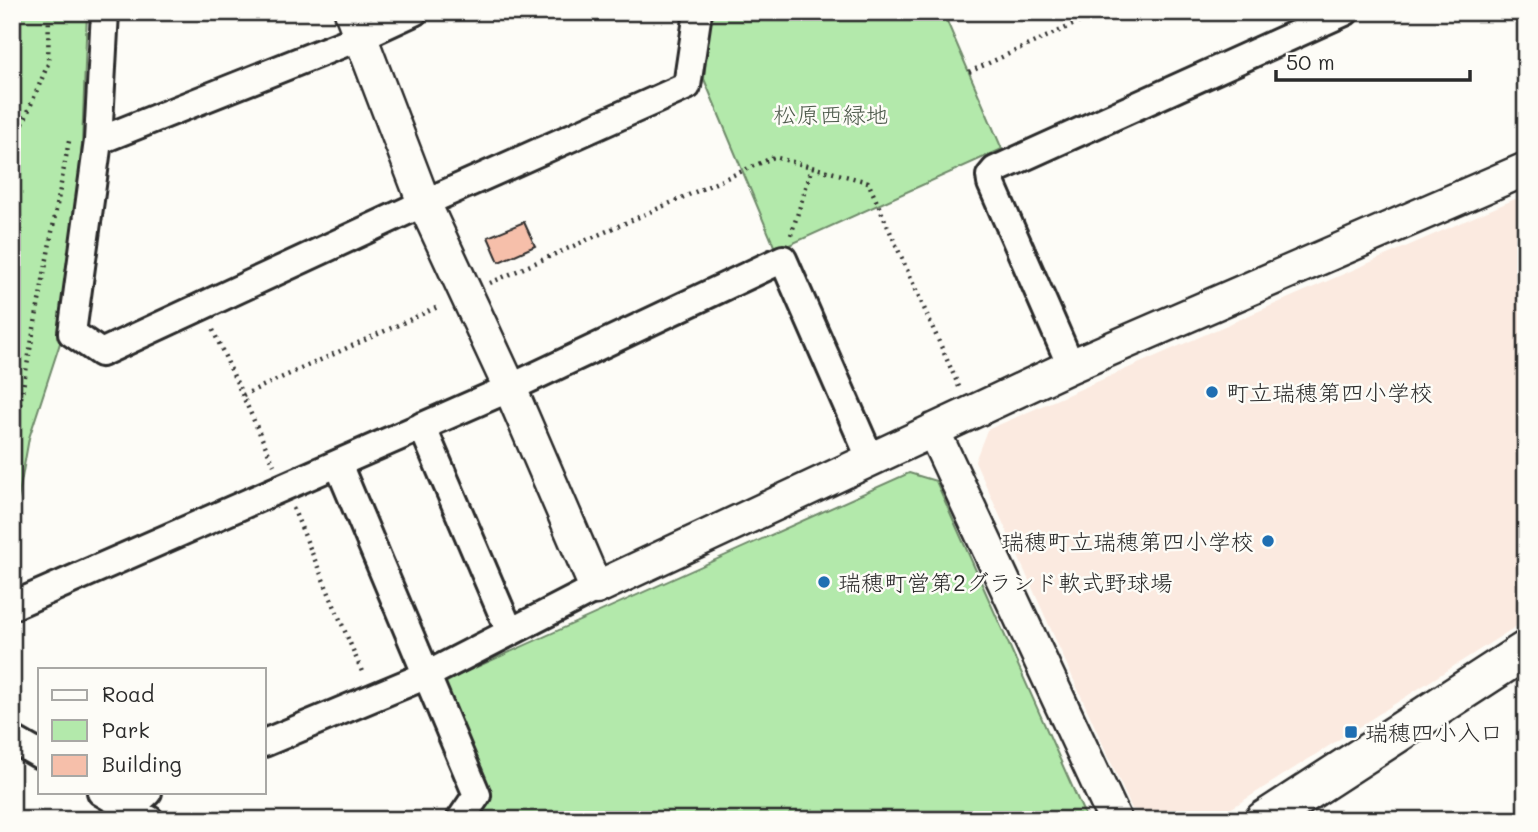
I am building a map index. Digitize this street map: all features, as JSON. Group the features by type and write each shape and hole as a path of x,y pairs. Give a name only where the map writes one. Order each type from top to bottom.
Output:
{"main road":[{"path":"1264,820 1526,650"}],"street":[{"path":"105,12 98,141 72,333 100,353 424,202 687,86 698,12"},
{"path":"98,141 356,24 414,12"},
{"path":"1070,366 990,176 995,170 1345,12"},
{"path":"356,24 424,202 510,388 596,588"},
{"path":"266,742 427,675 596,588 1070,366 1525,171"},
{"path":"12,606 510,388 783,260 872,460"},
{"path":"422,426 510,632"},
{"path":"933,429 1115,820"},
{"path":"338,464 477,795 460,820"},
{"path":"12,739 38,754"},
{"path":"107,794 143,807"}],"path":[{"path":"12,150 48,64 49,12"},
{"path":"969,72 1101,12"},
{"path":"12,446 70,136"},
{"path":"742,170 774,157 868,182 970,412"},
{"path":"783,260 812,168"}],"shaded area":[{"name":"瑞穂町立瑞穂第四小学校","path":"1515,199 1526,204 1526,620 1213,820 1165,820 1132,809 975,461 987,430"}],"green space":[{"path":"12,12 87,12 82,144 62,337 29,438 12,534"},
{"name":"松原西緑地","path":"711,12 943,12 1002,149 776,251 704,79"},
{"name":"瑞穂町営第2グランド軟式野球場","path":"909,473 936,481 1087,820 467,820 482,794 441,683"}],"building":[{"path":"524,222 535,246 499,262 488,237"}],"place":[{"name":"町立瑞穂第四小学校","path":"1212,392"},
{"name":"瑞穂町立瑞穂第四小学校","path":"1268,541"},
{"name":"瑞穂町営第2グランド軟式野球場","path":"824,582"},
{"name":"瑞穂四小入口","path":"1351,732"}]}
